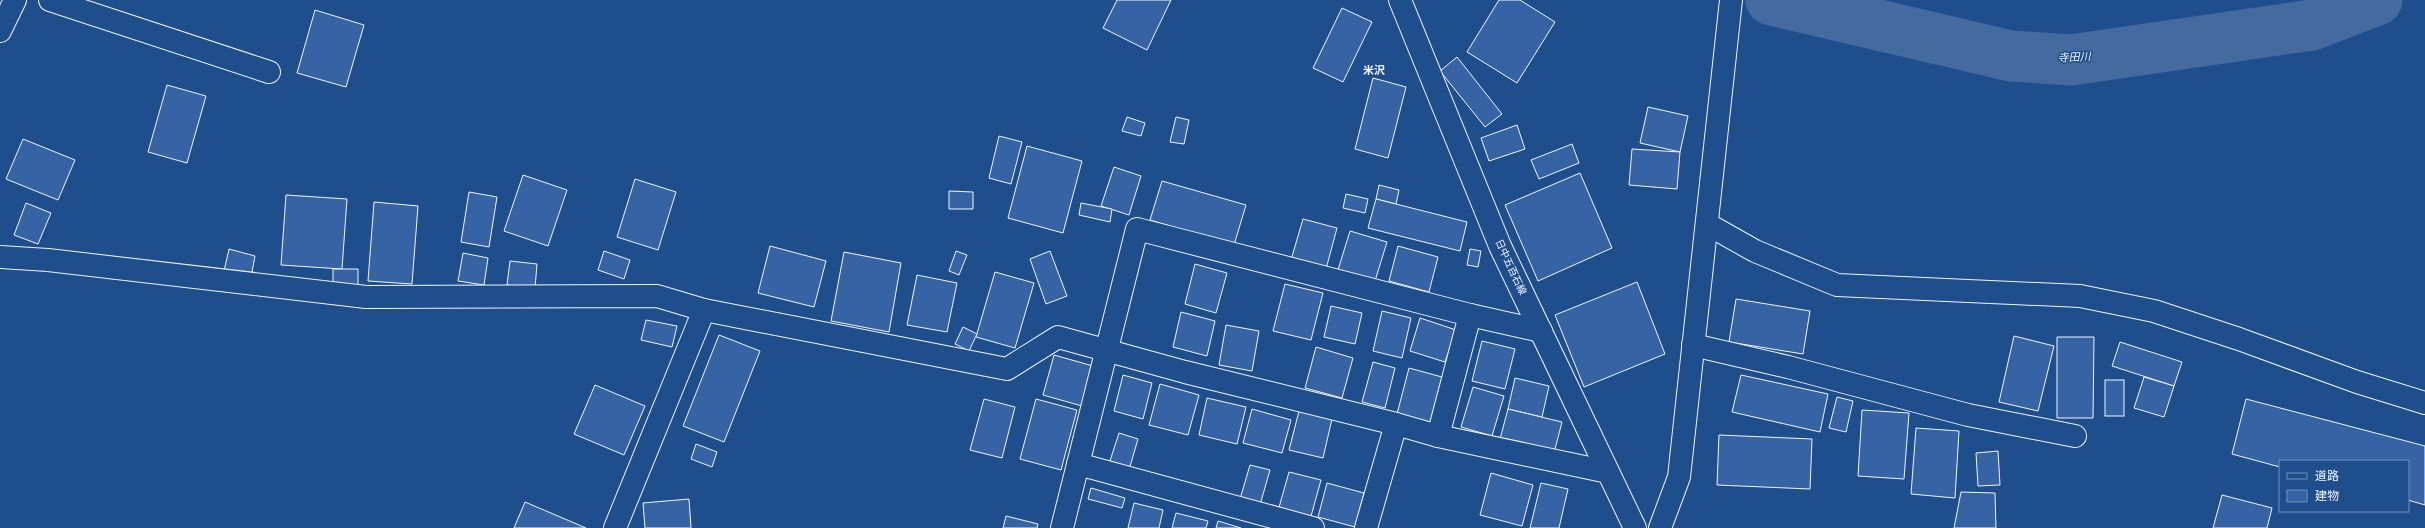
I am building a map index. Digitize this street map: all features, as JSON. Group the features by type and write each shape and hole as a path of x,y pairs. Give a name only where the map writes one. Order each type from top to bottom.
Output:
{"street":[{"path":"0,31 15,0"},
{"path":"50,0 269,72"},
{"name":"日中五百石線","path":"1400,0 1500,246 1635,528"},
{"path":"1660,528 1678,477 1730,6"},
{"path":"1707,224 1755,251 1837,285 2080,296 2154,311 2239,339 2356,382 2425,403"},
{"path":"1062,528 1108,351 1137,229 1470,315 1541,331"},
{"path":"0,257 48,260 366,297 657,296 704,310 1007,369 1058,337 1438,436 1608,472"},
{"path":"615,528 704,310"},
{"path":"1438,436 1470,315"},
{"path":"1693,345 1788,367 1968,415 2075,436"},
{"path":"1366,528 1396,424"},
{"path":"1078,464 1313,528"}],"building":[{"path":"1117,0 1171,0 1147,50 1103,28"},
{"path":"1499,0 1520,0 1555,22 1517,83 1467,52"},
{"path":"1342,8 1372,22 1343,82 1313,68"},
{"path":"315,10 364,25 346,87 297,73"},
{"path":"1457,57 1502,114 1485,127 1440,71"},
{"path":"1373,78 1406,87 1388,158 1355,149"},
{"path":"167,85 206,96 187,163 148,152"},
{"path":"1648,107 1688,116 1680,152 1640,143"},
{"path":"1127,117 1145,123 1141,136 1122,131"},
{"path":"1176,117 1189,120 1184,144 1170,142"},
{"path":"1517,125 1525,149 1489,161 1481,138"},
{"path":"999,136 1022,142 1011,184 989,178"},
{"path":"23,139 75,160 58,200 6,179"},
{"path":"1572,144 1579,163 1539,179 1531,160"},
{"path":"1027,146 1082,161 1063,233 1008,218"},
{"path":"1632,149 1680,152 1677,189 1629,185"},
{"path":"1114,167 1141,176 1129,215 1101,206"},
{"path":"1580,173 1612,248 1538,281 1505,205"},
{"path":"523,175 567,190 548,246 504,231"},
{"path":"635,179 676,192 658,250 617,237"},
{"path":"1162,181 1246,205 1234,245 1150,220"},
{"path":"1379,185 1399,190 1396,204 1376,199"},
{"path":"949,191 973,192 973,209 949,209"},
{"path":"469,192 497,197 489,247 461,242"},
{"path":"1346,194 1368,199 1365,213 1343,208"},
{"path":"286,195 347,199 342,269 281,265"},
{"path":"1376,199 1467,222 1460,251 1368,228"},
{"path":"374,202 418,206 412,284 368,281"},
{"path":"26,203 51,213 38,244 14,235"},
{"path":"1081,203 1112,209 1110,222 1079,215"},
{"path":"1303,219 1337,228 1326,269 1291,260"},
{"path":"1350,231 1387,242 1375,281 1338,270"},
{"path":"770,246 826,261 814,307 758,293"},
{"path":"1398,246 1438,257 1429,292 1389,281"},
{"path":"229,249 255,256 251,277 224,271"},
{"path":"1470,249 1481,251 1478,267 1467,265"},
{"path":"604,251 630,260 624,279 598,270"},
{"path":"956,251 967,255 959,275 949,271"},
{"path":"1050,251 1067,296 1046,304 1030,259"},
{"path":"844,252 901,263 889,332 831,321"},
{"path":"463,253 488,258 484,285 458,281"},
{"path":"510,261 537,264 535,288 507,285"},
{"path":"1195,264 1227,273 1216,313 1185,304"},
{"path":"333,269 358,269 358,285 333,284"},
{"path":"995,272 1034,283 1015,348 976,337"},
{"path":"917,275 957,283 947,332 907,325"},
{"path":"1637,282 1665,354 1584,387 1555,315"},
{"path":"1285,284 1323,293 1311,340 1273,331"},
{"path":"1736,299 1810,311 1803,354 1729,342"},
{"path":"1331,306 1362,313 1355,344 1324,337"},
{"path":"1382,311 1411,318 1402,358 1373,351"},
{"path":"1181,312 1215,321 1207,356 1173,347"},
{"path":"1420,318 1456,330 1445,362 1410,351"},
{"path":"646,320 677,326 672,347 641,340"},
{"path":"1226,325 1259,331 1252,371 1219,365"},
{"path":"963,327 977,334 969,351 955,344"},
{"path":"719,335 760,351 724,442 683,426"},
{"path":"2014,336 2054,346 2038,411 1999,402"},
{"path":"2057,337 2094,337 2093,418 2057,418"},
{"path":"1482,341 1515,349 1505,389 1472,381"},
{"path":"2120,342 2182,362 2174,386 2112,366"},
{"path":"1316,347 1353,358 1342,398 1305,388"},
{"path":"1054,355 1093,366 1082,406 1043,395"},
{"path":"1373,362 1395,368 1385,408 1362,402"},
{"path":"1409,368 1442,377 1430,423 1397,414"},
{"path":"1123,375 1152,383 1143,419 1114,411"},
{"path":"1741,375 1828,394 1820,432 1732,412"},
{"path":"2144,377 2174,386 2164,417 2134,408"},
{"path":"1515,378 1549,386 1542,417 1508,409"},
{"path":"2105,380 2124,380 2124,416 2105,416"},
{"path":"1160,384 1199,395 1188,435 1149,425"},
{"path":"595,385 645,406 624,455 574,434"},
{"path":"1473,387 1504,396 1492,436 1461,427"},
{"path":"1837,397 1853,401 1846,432 1829,428"},
{"path":"1207,398 1246,407 1237,444 1199,435"},
{"path":"984,399 1015,407 1002,458 970,450"},
{"path":"1036,399 1077,410 1061,470 1020,459"},
{"path":"2246,399 2425,446 2425,505 2409,500 2409,460 2279,460 2279,467 2232,454"},
{"path":"1252,409 1291,420 1282,453 1243,443"},
{"path":"1508,409 1562,422 1554,453 1500,439"},
{"path":"1862,410 1909,413 1904,479 1858,476"},
{"path":"1299,411 1332,419 1323,458 1289,450"},
{"path":"1916,428 1959,431 1955,498 1911,494"},
{"path":"1119,433 1138,439 1129,470 1109,464"},
{"path":"1719,435 1812,439 1810,489 1717,485"},
{"path":"696,444 717,452 712,467 691,459"},
{"path":"1998,451 2000,485 1978,486 1976,453"},
{"path":"1250,465 1270,470 1260,505 1240,499"},
{"path":"1289,472 1321,480 1310,520 1278,511"},
{"path":"1491,473 1533,485 1522,526 1480,515"},
{"path":"1327,483 1364,493 1355,527 1318,517"},
{"path":"1541,483 1568,489 1559,528 1530,528"},
{"path":"1091,488 1125,498 1122,508 1088,499"},
{"path":"1961,492 1995,493 1996,528 1954,528"},
{"path":"2222,495 2272,508 2267,528 2213,528"},
{"path":"689,499 691,528 645,528 643,503"},
{"path":"525,502 586,528 514,528"},
{"path":"1134,503 1163,510 1159,528 1128,528"},
{"path":"1176,513 1208,521 1206,528 1172,528"},
{"path":"1006,516 1038,524 1037,528 1003,528"},
{"path":"1218,521 1241,528 1216,528"}],"waterway":[{"name":"寺田川","path":"1771,0 2011,56 2071,60 2312,25 2377,0"}],"district":[{"name":"米沢","path":"1374,70"}]}
